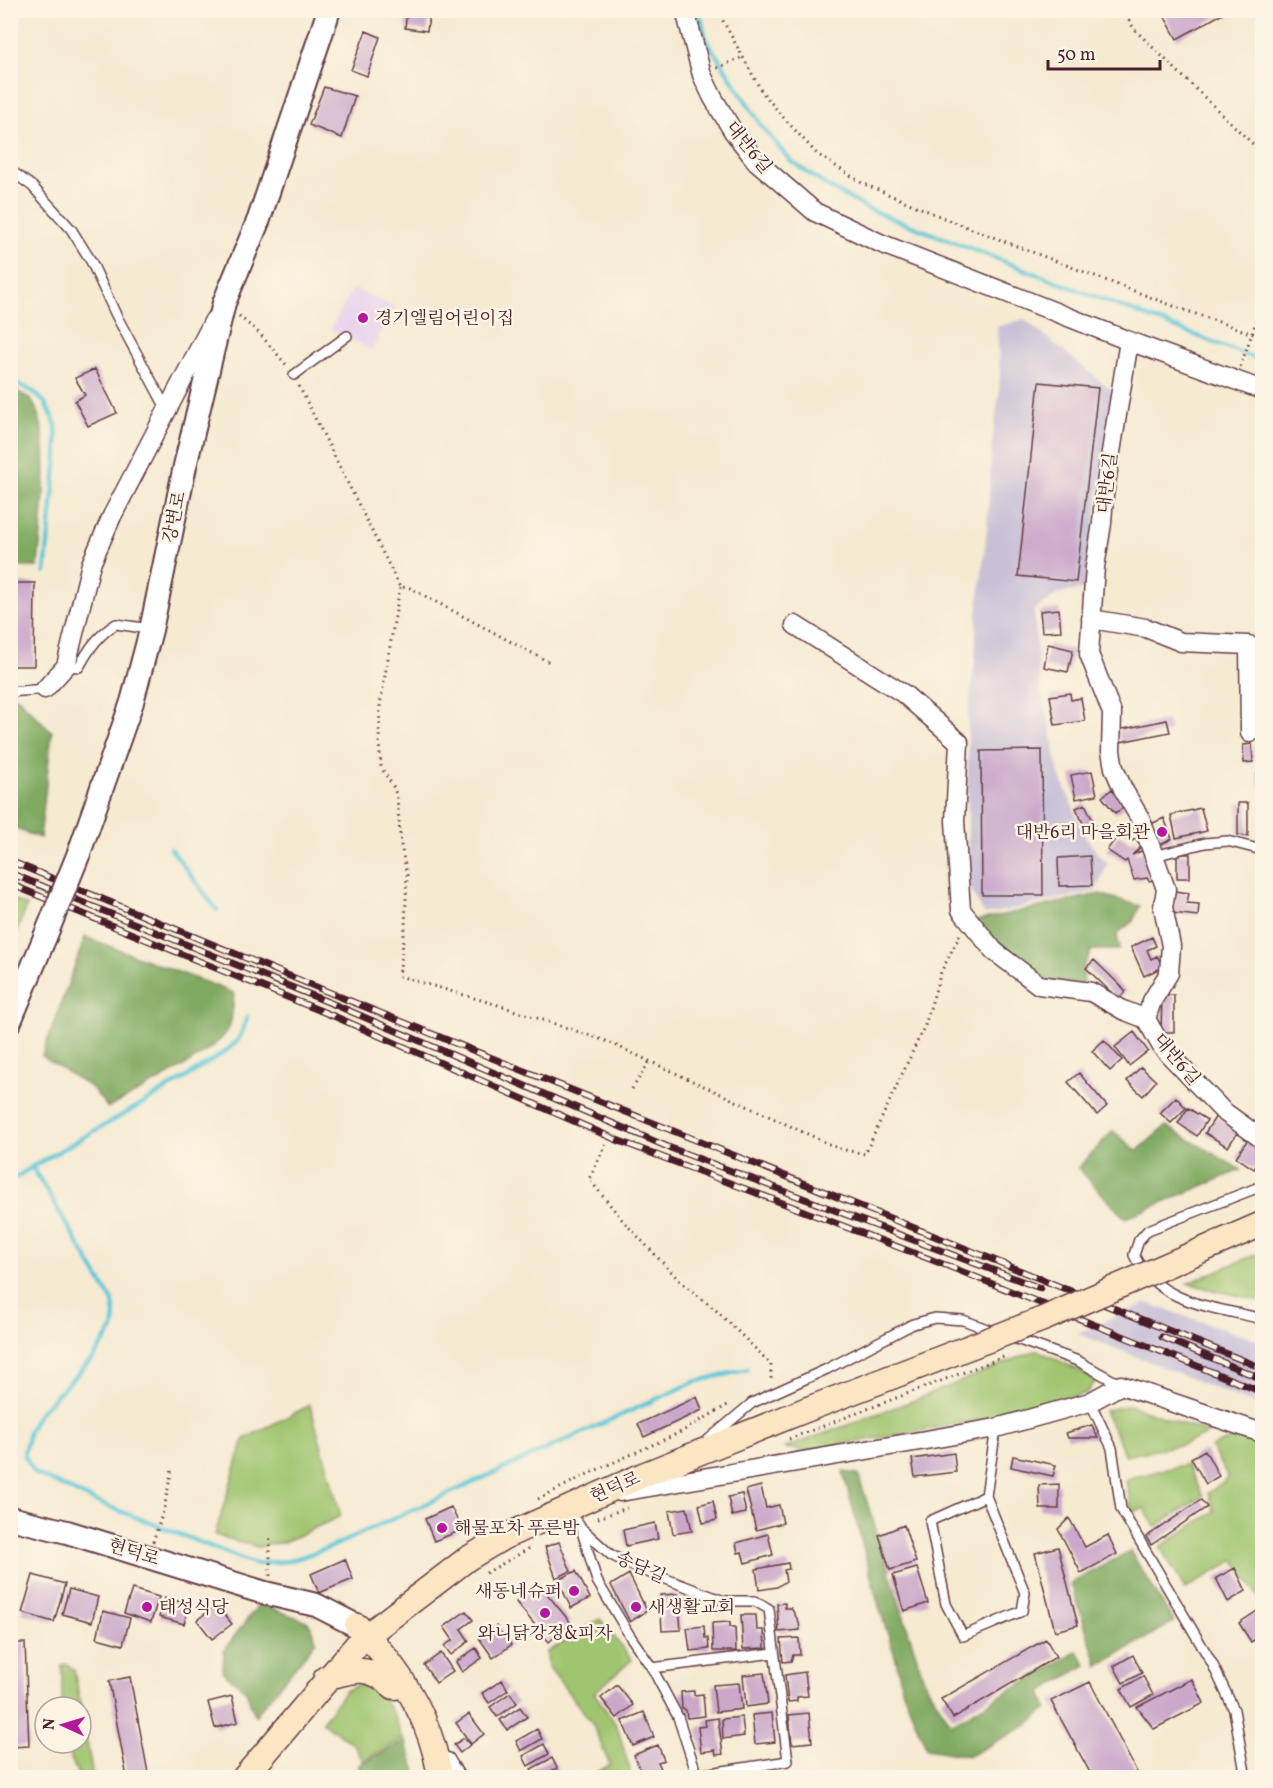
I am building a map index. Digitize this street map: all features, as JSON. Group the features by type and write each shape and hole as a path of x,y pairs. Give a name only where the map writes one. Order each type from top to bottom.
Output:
{"main road":[{"name":"현덕로","path":"236,1778 359,1633 504,1536 575,1519 597,1495 694,1453 1043,1319 1263,1224"},
{"name":"현덕로","path":"244,1778 326,1678 359,1633"},
{"path":"359,1633 407,1708 435,1765"},
{"path":"359,1633 387,1660 412,1696 430,1733 435,1765"},
{"path":"326,1678 358,1669 371,1671 383,1677 394,1687"}],"street":[{"name":"강변로","path":"10,1021 79,853 132,702 151,630 185,466 224,303 259,219 329,10"},
{"name":"대반6길","path":"685,10 702,75 733,131 756,161 815,212 880,243 1129,341 1104,495 1095,567 1089,654 1113,713 1111,751 1114,768 1141,820 1166,889 1163,907 1172,945 1169,973 1152,1001 1146,1019 1162,1047 1223,1111 1263,1139"},
{"path":"45,689 66,666 91,564 112,516 224,303"},
{"path":"1129,341 1263,390"},
{"path":"1091,620 1146,628 1181,642 1249,645 1250,733"},
{"path":"795,625 904,694 959,742 955,821 961,910 994,951 1039,985 1091,992 1123,1010 1146,1019"},
{"path":"597,1495 688,1482 752,1468 996,1428 1090,1402 1121,1385 1263,1433"},
{"name":"현덕로","path":"10,1518 77,1535 265,1593 316,1605 359,1633"}],"lane":[{"path":"10,170 32,186 71,229 91,261 116,315 167,411"},
{"path":"294,375 348,336"},
{"path":"66,666 79,667 90,648 103,633 116,624 151,630"},
{"path":"10,692 45,689"},
{"path":"1154,856 1204,843 1227,841 1263,850"},
{"path":"1263,1186 1148,1230 1139,1240 1134,1255 1140,1268 1150,1280 1165,1292 1190,1301 1263,1318"},
{"path":"694,1453 752,1403 827,1369 913,1324 935,1318 963,1320 1078,1361 1121,1385"},
{"path":"1090,1402 1112,1448 1121,1509 1212,1663 1234,1710 1246,1778"},
{"path":"986,1496 930,1521 946,1604 963,1636 1022,1611 1024,1593 986,1496 996,1428"},
{"name":"송담길","path":"575,1519 611,1555 637,1568 724,1601 755,1601 763,1604 769,1610 788,1761 698,1776 678,1717 652,1668 597,1581 575,1519"},
{"path":"652,1668 774,1653"},
{"path":"435,1765 449,1758 461,1778"}],"path":[{"path":"717,10 762,92 817,154 862,183 951,221 1176,307 1263,337"},
{"path":"1122,10 1135,30 1263,153"},
{"path":"702,75 743,57"},
{"path":"224,303 260,334 294,375 400,587 380,705 379,741 381,766 397,798 401,845 407,875 405,927 399,976 498,1005 606,1041 840,1149 865,1154 925,1025 941,972 960,934 961,910"},
{"path":"1241,364 1263,306"},
{"path":"400,587 410,588 549,662"},
{"path":"632,1089 650,1061"},
{"path":"606,1144 589,1179 624,1222 680,1281 718,1312 771,1364 771,1395"},
{"path":"779,1443 1006,1356"},
{"path":"154,1535 164,1509 172,1468"},
{"path":"270,1534 271,1572"},
{"path":"486,1574 531,1548"}],"shaded area":[{"name":"경기엘림어린이집","path":"353,288 395,307 372,350 331,329"},
{"path":"1024,319 1113,391 1085,589 1059,593 1034,610 1040,687 1059,774 1085,836 1097,853 1108,863 1096,891 985,915 968,886 968,714 987,530 992,445 999,395 997,327"},
{"path":"1146,1303 1262,1342 1262,1407 1077,1333"}],"green space":[{"path":"11,389 31,400 43,434 45,480 38,567 11,567"},
{"path":"17,697 52,732 40,838 11,827 10,698"},
{"path":"1099,894 1140,906 1133,921 1117,934 1119,950 1092,950 1083,967 1084,985 1041,980 996,946 976,921"},
{"path":"11,899 27,906 11,946"},
{"path":"85,937 234,993 230,1026 208,1050 108,1108 92,1088 42,1056"},
{"path":"1166,1126 1241,1170 1125,1218 1078,1168 1113,1131 1137,1151"},
{"path":"1262,1252 1262,1301 1188,1283"},
{"path":"1037,1350 1086,1374 1095,1382 1086,1393 1004,1416 804,1451 785,1448 915,1400"},
{"path":"310,1405 341,1516 284,1542 258,1547 215,1535 244,1439"},
{"path":"1129,1405 1209,1433 1184,1444 1125,1456 1104,1411"},
{"path":"1237,1436 1262,1445 1262,1603 1235,1560 1185,1589 1160,1547 1214,1511 1208,1493 1228,1478 1211,1447"},
{"path":"1187,1464 1203,1496 1155,1527 1144,1508 1132,1512 1126,1479"},
{"path":"843,1472 858,1474 925,1683 951,1724 1078,1651 1086,1665 1041,1692 1047,1709 1027,1725 969,1756 927,1749 903,1692 896,1659 880,1610"},
{"path":"1130,1551 1174,1622 1098,1666 1071,1583"},
{"path":"259,1604 307,1621 316,1641 255,1716 246,1691 223,1672 224,1650"},
{"path":"600,1619 632,1660 594,1693 617,1726 632,1777 588,1777 610,1765 592,1723 548,1666 547,1652"},
{"path":"66,1664 74,1670 79,1695 62,1695 62,1666"},
{"path":"359,1684 376,1692 388,1705 403,1739 363,1761 354,1745 322,1722 345,1691"},
{"path":"405,1741 418,1777 358,1777 359,1765"},
{"path":"70,1755 89,1755 93,1777 79,1777"}],"building":[{"path":"407,10 430,10 427,31 405,28"},
{"path":"1161,10 1229,10 1177,39"},
{"path":"366,31 380,37 367,76 351,70"},
{"path":"324,87 355,96 342,138 309,125"},
{"path":"95,369 117,413 88,426 75,401 85,395 75,378"},
{"path":"1039,382 1098,388 1076,582 1018,576"},
{"path":"10,583 35,583 34,666 10,666"},
{"path":"1059,609 1061,631 1042,632 1040,611"},
{"path":"1048,644 1073,650 1068,672 1044,667"},
{"path":"1070,693 1071,700 1081,698 1085,721 1055,725 1050,696"},
{"path":"1167,720 1170,732 1120,742 1118,730"},
{"path":"1252,744 1253,762 1244,763 1243,745"},
{"path":"1042,750 1043,895 982,895 981,751"},
{"path":"1092,771 1097,795 1076,799 1071,775"},
{"path":"1262,773 1262,786 1259,786 1257,774"},
{"path":"1112,789 1125,807 1115,813 1102,797"},
{"path":"1238,803 1248,803 1248,836 1238,835"},
{"path":"1085,804 1095,825 1086,829 1076,808"},
{"path":"1201,808 1207,831 1176,838 1171,815"},
{"path":"1164,818 1172,839 1160,845 1151,824"},
{"path":"1119,834 1130,842 1135,839 1142,846 1132,855 1146,849 1157,879 1134,880 1127,860 1125,862 1107,850"},
{"path":"1177,854 1190,854 1190,878 1177,878"},
{"path":"1090,856 1092,885 1059,886 1058,858"},
{"path":"1174,891 1189,893 1187,903 1199,904 1198,916 1172,913"},
{"path":"1152,937 1156,946 1147,950 1151,959 1157,956 1163,967 1144,976 1131,947"},
{"path":"1094,960 1126,991 1118,999 1086,968"},
{"path":"1162,995 1174,995 1174,1032 1161,1032"},
{"path":"1134,1032 1148,1051 1129,1066 1115,1047"},
{"path":"1104,1040 1122,1060 1110,1071 1092,1051"},
{"path":"1141,1067 1156,1081 1143,1096 1127,1081"},
{"path":"1079,1073 1107,1106 1097,1115 1068,1082"},
{"path":"1176,1097 1186,1108 1171,1123 1160,1113"},
{"path":"1188,1108 1207,1120 1197,1136 1178,1123"},
{"path":"1216,1116 1239,1130 1228,1147 1205,1133"},
{"path":"1248,1139 1262,1149 1262,1157 1254,1169 1236,1157"},
{"path":"697,1397 702,1410 644,1437 638,1424"},
{"path":"1092,1425 1098,1438 1068,1438 1066,1433"},
{"path":"1205,1450 1219,1476 1206,1484 1191,1458"},
{"path":"954,1453 956,1472 915,1477 912,1459"},
{"path":"1013,1456 1056,1465 1053,1476 1011,1467"},
{"path":"1059,1484 1059,1509 1040,1509 1039,1485"},
{"path":"761,1486 766,1508 779,1505 783,1523 756,1530 746,1490"},
{"path":"742,1494 746,1513 732,1516 728,1497"},
{"path":"1201,1500 1207,1507 1151,1545 1146,1537"},
{"path":"713,1501 717,1520 703,1523 699,1505"},
{"path":"451,1507 462,1530 434,1541 425,1519"},
{"path":"687,1508 692,1531 673,1534 669,1511"},
{"path":"1069,1518 1085,1547 1108,1535 1117,1554 1081,1573 1058,1529"},
{"path":"655,1523 658,1539 626,1546 623,1530"},
{"path":"904,1525 916,1562 890,1570 879,1535"},
{"path":"768,1534 773,1555 745,1563 742,1552 738,1553 736,1543"},
{"path":"559,1542 571,1571 556,1578 545,1547"},
{"path":"1058,1547 1078,1625 1055,1631 1035,1553"},
{"path":"345,1559 353,1579 319,1593 311,1574"},
{"path":"788,1563 789,1569 784,1570 786,1581 777,1587 759,1590 756,1569"},
{"path":"917,1568 928,1603 904,1611 893,1575"},
{"path":"1235,1568 1246,1591 1228,1602 1216,1578"},
{"path":"576,1571 590,1598 571,1608 558,1580"},
{"path":"629,1574 647,1611 630,1622 611,1585"},
{"path":"33,1575 65,1584 54,1622 22,1613"},
{"path":"538,1583 571,1623 549,1642 516,1602"},
{"path":"69,1589 98,1597 92,1622 62,1614"},
{"path":"132,1589 159,1597 151,1622 124,1613"},
{"path":"678,1594 681,1630 662,1631 660,1595"},
{"path":"165,1598 189,1604 184,1624 159,1617"},
{"path":"785,1603 785,1608 791,1608 799,1622 800,1630 779,1632 777,1604"},
{"path":"216,1605 232,1624 212,1639 197,1620"},
{"path":"103,1611 130,1618 123,1645 97,1638"},
{"path":"466,1611 473,1620 461,1629 469,1641 451,1655 444,1646 453,1640 444,1627"},
{"path":"1257,1611 1262,1619 1262,1635 1251,1642 1239,1623"},
{"path":"741,1615 756,1615 757,1630 764,1630 765,1648 743,1649"},
{"path":"730,1622 730,1627 735,1627 736,1651 713,1651 712,1623"},
{"path":"496,1626 511,1645 493,1658 479,1638"},
{"path":"704,1626 709,1649 690,1651 687,1628"},
{"path":"799,1638 800,1655 793,1655 791,1661 783,1662 781,1639"},
{"path":"1046,1639 1056,1657 953,1718 941,1699"},
{"path":"10,1643 25,1643 29,1746 10,1747"},
{"path":"476,1648 482,1658 462,1672 456,1662"},
{"path":"441,1653 453,1671 436,1683 424,1665"},
{"path":"1133,1655 1142,1673 1123,1683 1114,1666"},
{"path":"805,1672 808,1696 797,1697 797,1701 788,1702 785,1675"},
{"path":"764,1673 768,1704 746,1707 743,1675"},
{"path":"1143,1676 1153,1695 1131,1707 1121,1689"},
{"path":"130,1677 149,1778 127,1778 109,1681"},
{"path":"1192,1679 1204,1703 1154,1729 1137,1707"},
{"path":"502,1680 508,1690 489,1703 482,1693"},
{"path":"1090,1682 1140,1778 1093,1778 1051,1701"},
{"path":"739,1683 742,1709 716,1712 713,1685"},
{"path":"617,1685 633,1705 617,1718 601,1698"},
{"path":"694,1691 694,1695 703,1694 705,1716 687,1718 686,1710 682,1709 681,1692"},
{"path":"510,1693 517,1703 497,1717 490,1707"},
{"path":"232,1696 238,1722 215,1728 208,1702"},
{"path":"520,1707 527,1717 507,1730 500,1720"},
{"path":"644,1712 654,1737 633,1746 622,1721"},
{"path":"772,1713 775,1742 755,1744 752,1715"},
{"path":"809,1713 812,1742 792,1744 789,1715"},
{"path":"469,1714 484,1734 471,1744 456,1723"},
{"path":"742,1717 744,1736 723,1739 722,1719"},
{"path":"718,1718 723,1754 716,1755 715,1750 701,1752 698,1727 706,1726 705,1720"},
{"path":"537,1729 542,1739 521,1751 516,1741"},
{"path":"464,1738 470,1745 460,1753 454,1745"},
{"path":"544,1744 549,1754 528,1766 523,1756"},
{"path":"658,1745 664,1760 658,1762 662,1771 659,1778 643,1778 634,1755"},
{"path":"552,1758 557,1768 540,1778 535,1778 531,1769"},
{"path":"559,1770 563,1778 546,1778"},
{"path":"765,1774 765,1778 747,1778 747,1776"}],"waterway":[{"path":"699,10 706,39 763,128 791,161 827,186 868,209 1262,361"},
{"path":"10,380 34,392 45,403 56,425 57,457 45,572"},
{"path":"171,849 217,910"},
{"path":"10,1181 149,1100 221,1054 238,1040 247,1017"},
{"path":"32,1166 113,1302 115,1315 113,1329 93,1358 39,1413 29,1431 24,1454 34,1473 92,1500 255,1564 289,1561 331,1547 694,1382 748,1369"}],"railway":[{"path":"10,861 343,998 1262,1368"},
{"path":"10,873 338,1006 668,1147 1040,1288"},
{"path":"10,884 336,1017 617,1140 948,1266 1262,1392"},
{"path":"1162,1337 1262,1379"}],"place":[{"name":"경기엘림어린이집","path":"363,318"},
{"name":"대반6리 마을회관","path":"1162,832"},
{"name":"해물포차 푸른밤","path":"442,1528"},
{"name":"새동네슈퍼","path":"574,1591"},
{"name":"태성식당","path":"147,1607"},
{"name":"새생활교회","path":"636,1607"},
{"name":"와니닭강정&피자","path":"545,1613"}]}
